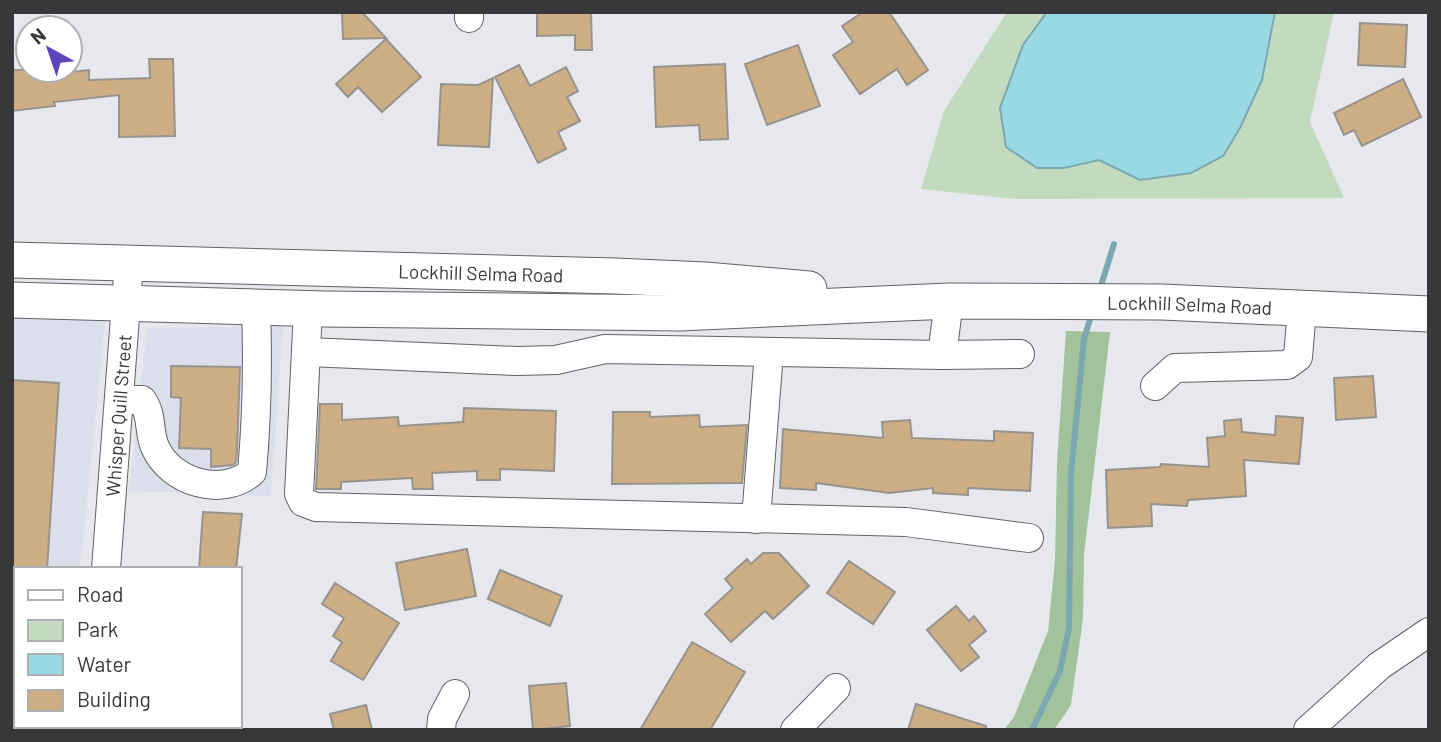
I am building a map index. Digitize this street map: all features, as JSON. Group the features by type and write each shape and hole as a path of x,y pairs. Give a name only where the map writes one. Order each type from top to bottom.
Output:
{"main road":[{"name":"Lockhill Selma Road","path":"12,260 705,279 949,301"},
{"name":"Lockhill Selma Road","path":"12,300 256,308 679,313 949,301 1162,302 1429,314"}],"street":[{"name":"Whisper Quill Street","path":"106,567 129,264"},
{"path":"325,270 308,352 299,494 303,502 316,507 906,522 1029,538"},
{"path":"942,355 949,301"},
{"path":"119,400 142,400 149,409 153,444 162,462 176,474 206,485 240,483 252,472 258,374 256,308"},
{"path":"1155,386 1175,368 1287,365 1298,357 1302,310"},
{"path":"308,352 517,361 556,360 605,349 1020,354"},
{"path":"756,519 769,352"},
{"path":"1308,730 1379,666 1429,632"},
{"path":"795,730 836,688"},
{"path":"442,730 442,719 455,694"}],"shaded area":[{"path":"12,311 106,315 80,567 14,567 14,728 63,730 12,730"},
{"path":"283,326 271,496 129,491 147,328"}],"green space":[{"path":"1007,12 1334,12 1310,122 1344,198 1014,199 921,189 944,111"},
{"path":"1066,331 1110,332 1084,555 1083,618 1071,705 1054,730 1004,730 1014,717 1048,631 1055,561 1057,462"}],"water":[{"path":"1047,12 1275,12 1262,80 1240,128 1223,156 1191,173 1140,180 1099,160 1064,168 1037,168 1006,147 1000,108 1023,45"}],"building":[{"path":"342,12 362,12 386,38 343,39"},
{"path":"537,12 591,12 592,50 575,50 575,35 537,36"},
{"path":"863,12 889,12 928,70 907,85 897,69 860,94 833,55 853,42 842,26"},
{"path":"1360,23 1407,25 1405,67 1358,65"},
{"path":"386,39 421,77 382,112 358,87 348,97 336,84"},
{"path":"798,45 820,106 767,125 745,64"},
{"path":"149,59 173,59 175,136 119,137 119,95 54,102 55,106 12,111 12,70 14,84 84,84 84,71 89,70 89,80 150,78"},
{"path":"725,64 728,139 700,140 699,125 656,127 654,67"},
{"path":"519,65 530,86 566,67 578,91 567,97 580,121 558,132 566,149 538,163 495,77"},
{"path":"493,78 489,147 438,145 441,84 478,85"},
{"path":"1403,79 1421,117 1362,146 1354,130 1344,135 1334,113"},
{"path":"171,366 240,367 237,450 236,462 233,465 211,467 211,449 179,448 181,398 171,397"},
{"path":"1373,376 1376,417 1336,420 1334,378"},
{"path":"12,380 59,383 47,567 12,569"},
{"path":"320,404 342,404 342,420 398,417 399,426 463,422 464,408 556,411 554,471 500,469 500,480 477,480 477,471 432,473 433,489 413,489 412,478 341,482 341,489 316,489"},
{"path":"613,412 650,412 650,417 699,415 700,427 747,425 742,483 612,484"},
{"path":"1276,416 1303,418 1299,464 1244,460 1246,496 1188,500 1187,506 1151,504 1152,526 1108,528 1106,470 1160,467 1161,464 1209,467 1207,438 1225,436 1224,421 1241,419 1242,432 1275,435"},
{"path":"910,420 912,438 994,441 994,431 1033,433 1030,491 968,488 968,495 933,493 933,488 889,493 816,483 816,490 780,488 783,429 883,438 882,422"},
{"path":"203,512 242,514 236,567 199,567"},
{"path":"467,549 476,596 405,610 396,563"},
{"path":"763,553 779,553 809,586 773,619 765,611 731,642 705,614 733,588 725,579 747,559 751,564"},
{"path":"849,561 895,592 873,624 827,593"},
{"path":"500,570 562,596 550,626 488,599"},
{"path":"335,583 399,623 363,680 331,661 342,642 333,636 344,618 322,604"},
{"path":"956,606 969,621 974,616 986,631 969,645 979,657 961,671 927,630"},
{"path":"692,642 745,672 710,730 640,730"},
{"path":"566,683 570,726 533,730 529,686"},
{"path":"916,704 986,726 986,730 908,730"},
{"path":"366,705 372,730 334,730 330,714"}],"waterway":[{"path":"1099,292 1114,244"},
{"path":"1032,730 1060,671 1069,628 1071,474 1084,339 1092,313"}]}
